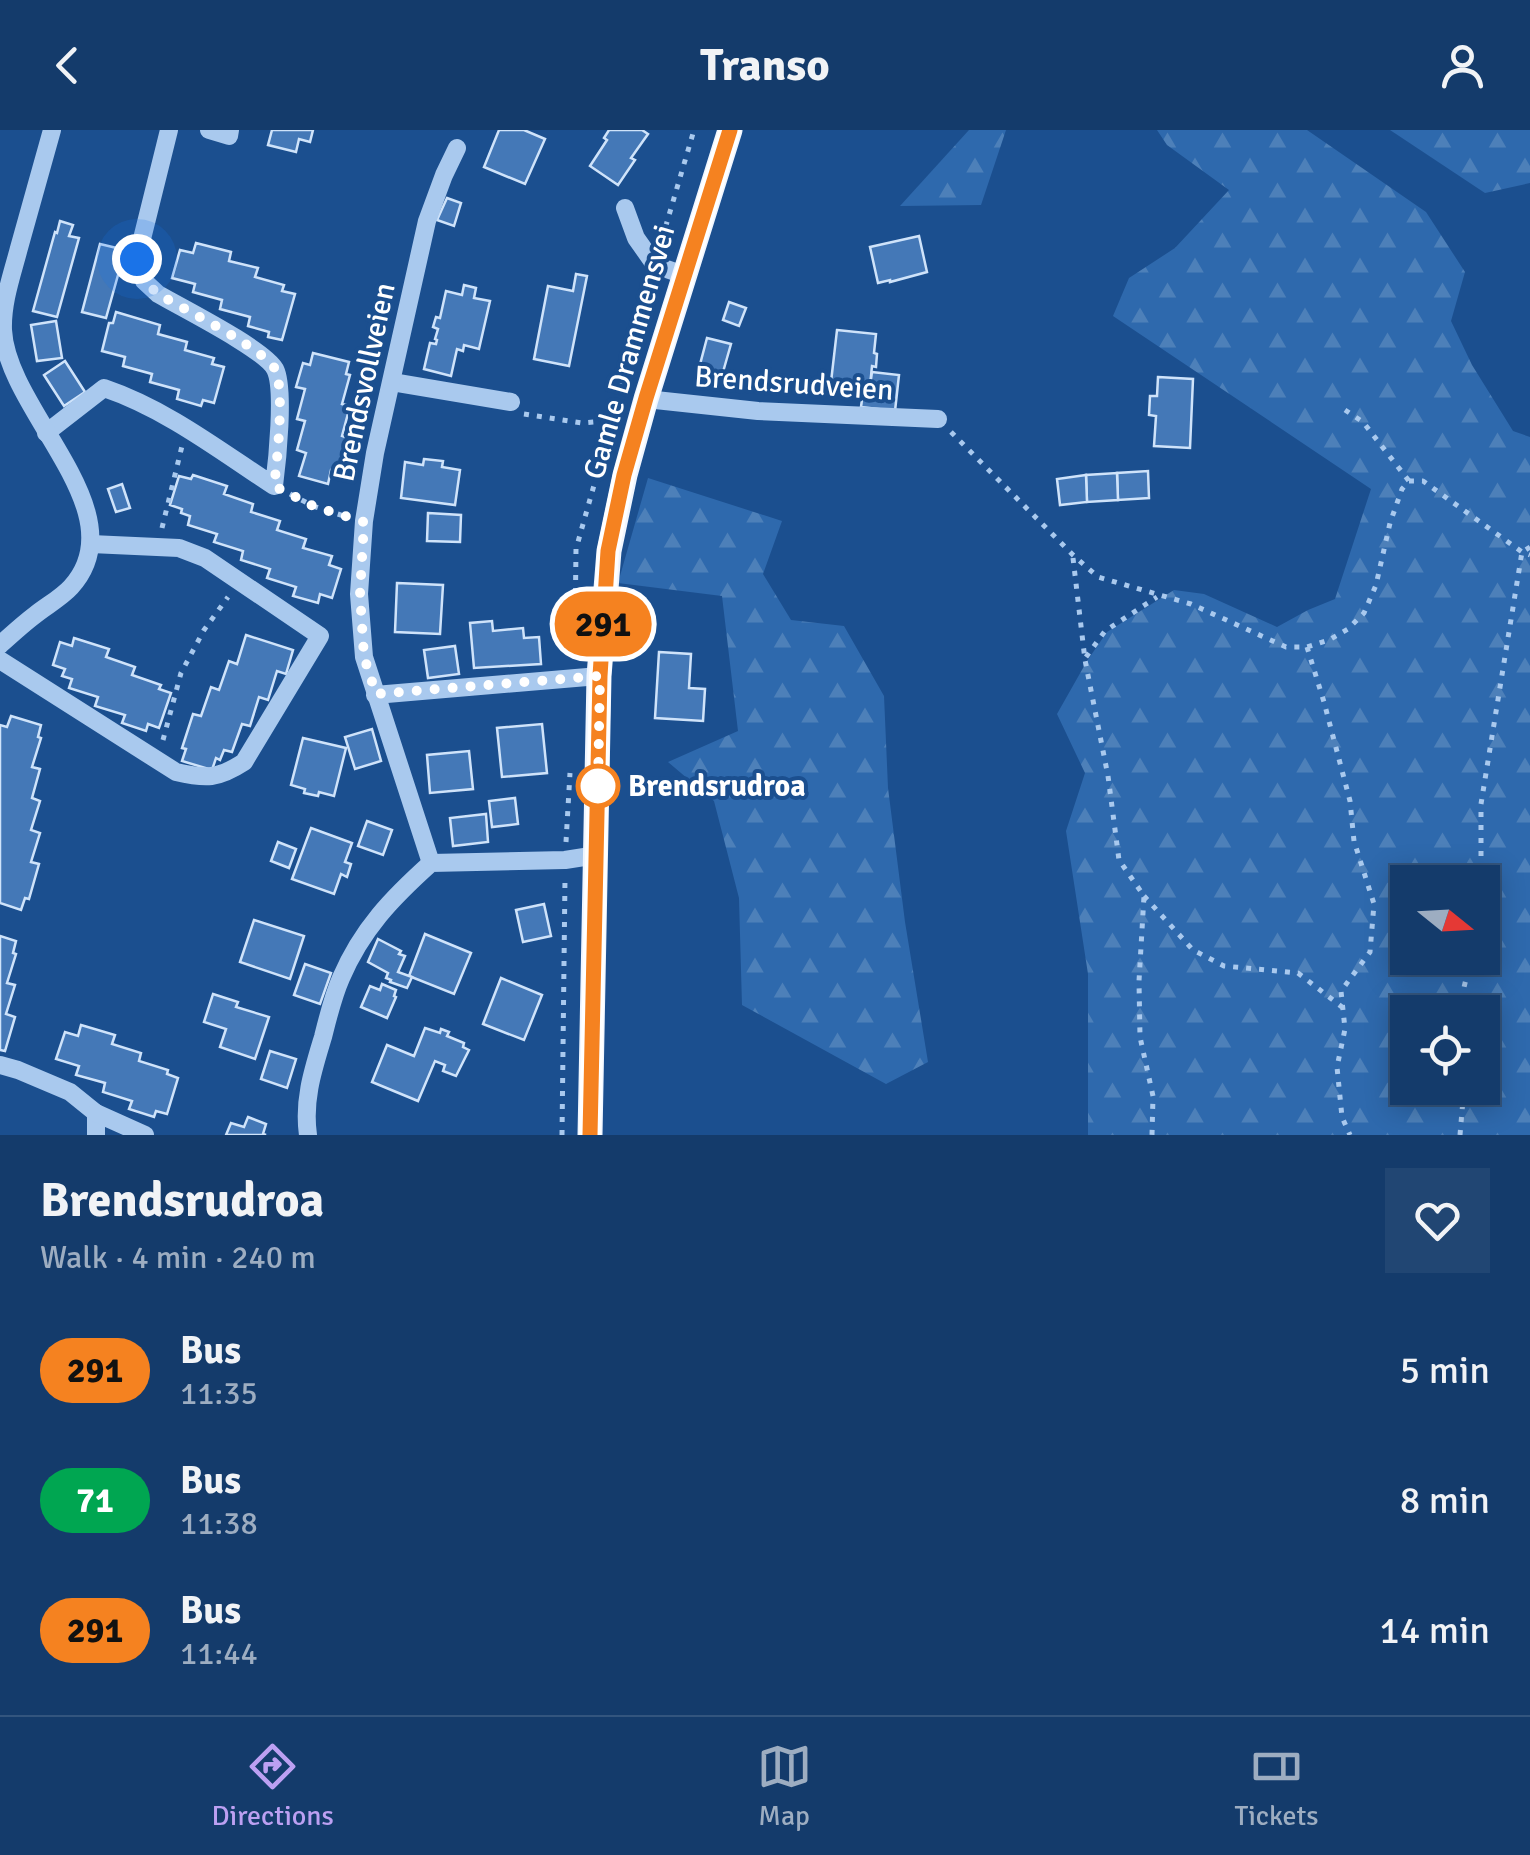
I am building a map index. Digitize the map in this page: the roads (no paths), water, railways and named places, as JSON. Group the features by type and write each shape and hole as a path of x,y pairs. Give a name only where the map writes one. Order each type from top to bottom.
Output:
{"main road":[{"name":"Gamle Drammensvei","path":"590,1135 600,676 608,551 643,408 730,130"}],"street":[{"path":"0,644 70,588 84,568 91,544 90,518 82,493 8,360 3,330 5,298 52,130"},
{"path":"46,433 104,388 161,411 274,486 280,448 277,372 265,356 158,294 144,281 137,259 169,130"},
{"path":"209,130 229,136 230,130"},
{"name":"Brendsvollveien","path":"430,863 364,657 360,610 364,522 375,453 427,221 457,148"},
{"path":"624,208 636,238 655,265 684,275"},
{"path":"392,382 511,402"},
{"name":"Brendsrudveien","path":"643,408 938,419"},
{"path":"0,660 176,772 200,778 224,775 244,762 320,636 205,558 179,548 91,544"},
{"path":"376,694 600,676"},
{"path":"308,1135 308,1085 340,979 363,936 392,899 430,863 597,856"},
{"path":"0,1065 70,1092 96,1113 145,1135"},
{"path":"96,1113 96,1135"}],"place":[{"name":"Brendsrudroa","path":"598,786"}]}
